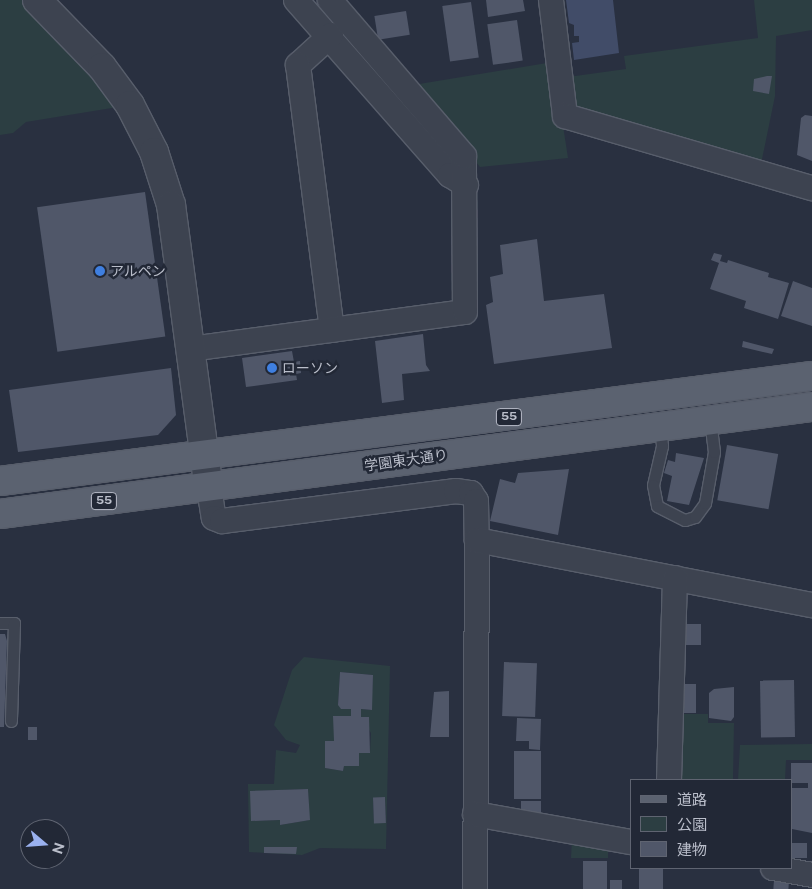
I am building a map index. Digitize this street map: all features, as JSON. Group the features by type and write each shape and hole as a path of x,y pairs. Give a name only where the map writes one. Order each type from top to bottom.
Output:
{"main road":[{"name":"55","path":"0,481 206,456 812,376"},
{"name":"学園東大通り","path":"0,514 209,488 812,406"}],"street":[{"path":"37,0 102,67 130,106 154,152 171,205 214,518 222,520 456,491 471,493 476,501 475,889"},
{"path":"296,0 331,35 450,175 466,185"},
{"path":"190,349 465,312 466,185 464,156 330,0"},
{"path":"551,0 565,116 812,188"},
{"path":"331,35 298,65 332,330"},
{"path":"477,540 812,605"},
{"path":"669,779 675,578"},
{"path":"475,814 630,842"},
{"path":"779,869 812,875"}],"lane":[{"path":"660,426 662,446 653,485 656,506 685,520 696,517 705,503 714,452 710,420"},
{"path":"0,623 14,623 11,721"}],"green space":[{"path":"0,0 25,0 124,106 26,122 13,133 0,135"},
{"path":"754,0 812,0 812,30 776,36 775,96 761,164 580,111 573,104 568,77 626,69 624,56 758,38"},
{"path":"553,62 568,158 480,167 413,85"},
{"path":"304,657 390,666 386,849 320,848 302,855 249,852 248,784 274,784 276,750 296,753 300,745 286,740 274,725 292,670","holes":["340,672 373,675 371,710 361,709 361,717 371,733 370,752 359,753 359,766 344,766 343,771 325,768 325,741 334,741 334,716 351,716 351,709 338,704","308,789 309,820 280,825 280,820 252,821 251,791","385,797 386,823 374,823 373,798"]},
{"path":"679,714 708,714 708,723 734,723 733,779 678,779"},
{"path":"812,744 812,760 786,760 785,779 738,779 740,745"},
{"path":"572,838 608,845 608,858 571,858"}],"water":[{"path":"566,0 613,0 619,53 574,60 572,43 579,42 579,36 574,36 574,25 569,23"}],"building":[{"path":"486,0 523,0 525,11 488,17"},
{"path":"471,2 479,57 450,61 442,6"},
{"path":"406,11 410,35 378,40 374,16"},
{"path":"517,20 523,61 493,65 487,24"},
{"path":"772,76 769,94 753,91 754,79"},
{"path":"805,115 812,116 812,161 797,155 801,118"},
{"name":"アルペン","path":"145,192 165,337 57,352 37,207"},
{"path":"537,239 544,301 604,294 612,348 494,364 486,305 493,302 490,277 503,274 500,245"},
{"path":"714,253 722,255 720,261 727,263 728,260 769,273 768,277 789,283 778,319 744,308 746,301 710,289 719,263 711,260"},
{"path":"793,281 812,288 812,326 781,316"},
{"path":"423,334 426,365 430,371 402,374 404,400 382,403 375,341"},
{"path":"743,341 774,349 772,354 742,347"},
{"name":"ローソン","path":"292,351 294,362 300,361 301,373 296,374 297,380 246,387 242,358"},
{"path":"171,368 176,415 158,435 18,452 9,390"},
{"path":"727,445 778,454 768,509 717,500"},
{"path":"676,453 704,458 689,505 667,501 672,476 664,473 668,460 675,462"},
{"path":"569,469 558,535 490,521 500,479 515,483 518,473"},
{"path":"683,624 701,624 701,645 683,645"},
{"path":"0,634 5,634 7,641 4,727 0,727"},
{"path":"504,662 537,663 535,717 502,716"},
{"path":"340,672 373,675 372,710 361,709 361,717 369,717 370,753 359,753 359,766 344,766 343,771 325,768 325,741 334,741 333,716 351,716 351,709 341,709 338,705"},
{"path":"794,680 795,737 761,738 760,681"},
{"path":"680,684 696,684 696,713 680,713"},
{"path":"734,687 734,717 731,721 709,718 709,693 714,689"},
{"path":"449,691 449,737 430,737 434,692"},
{"path":"517,718 541,719 540,750 529,749 529,741 516,741"},
{"path":"28,727 37,727 37,740 28,740"},
{"path":"514,751 541,751 541,799 514,799"},
{"path":"791,763 812,763 812,833 792,829 792,788 808,788 808,783 792,783"},
{"path":"308,789 310,820 280,825 280,820 251,821 250,791"},
{"path":"373,797 385,797 386,823 374,823"},
{"path":"521,801 541,801 541,813 521,813"},
{"path":"792,843 807,843 807,858 792,858"},
{"path":"264,847 297,847 296,854 264,853"},
{"path":"583,861 607,861 607,889 583,889"},
{"path":"639,869 663,869 663,889 639,889"},
{"path":"610,880 622,880 622,889 610,889"},
{"path":"774,880 789,881 788,889 773,889"}],"place":[{"name":"アルペン","path":"100,271"},
{"name":"ローソン","path":"272,368"}]}
